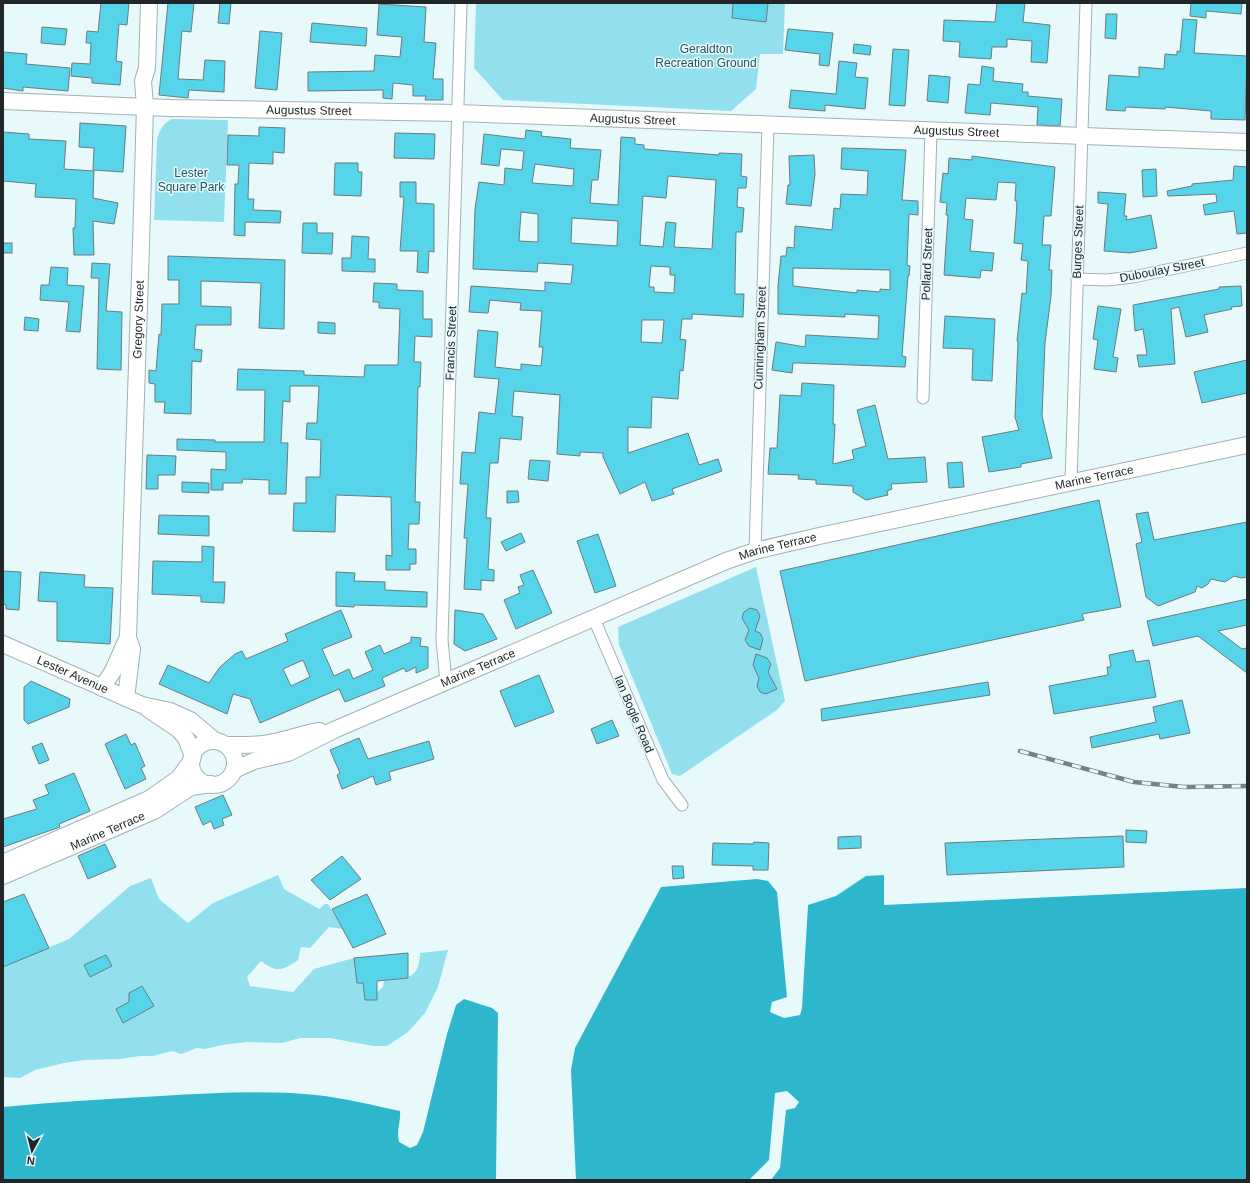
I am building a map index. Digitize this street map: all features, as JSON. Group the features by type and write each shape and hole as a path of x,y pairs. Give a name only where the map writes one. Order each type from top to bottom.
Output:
{"street":[{"name":"Gregory Street","path":"126,698 132,649 128,637 145,106 143,81 147,68 149,3"},
{"name":"Francis Street","path":"446,682 442,640 461,3"},
{"name":"Burges Street","path":"1071,482 1086,3"},
{"name":"Augustus Street","path":"8,101 145,106 458,113 1247,142"},
{"name":"Cunningham Street","path":"755,551 768,125"},
{"name":"Pollard Street","path":"923,398 931,131"},
{"name":"Duboulay Street","path":"1077,279 1108,280 1133,277 1247,253"},
{"name":"Marine Terrace","path":"234,770 254,761 288,753 334,730 726,561 755,551 826,534 1247,445"},
{"name":"Ian Bogle Road","path":"594,619 663,780 682,805"},
{"name":"Gregory Street","path":"102,688 113,671 128,637"},
{"name":"Lester Avenue","path":"3,644 126,698 142,704 170,711 190,720 220,743"},
{"name":"Lester Avenue","path":"142,704 178,729 186,738 192,758"},
{"name":"Marine Terrace","path":"220,743 250,745 273,742 310,732 334,730"},
{"path":"209,741 220,743 234,757 234,770 225,781 211,784 198,778 192,766 192,758 199,746 209,741"},
{"name":"Marine Terrace","path":"3,863 149,799 179,778 192,758"},
{"name":"Marine Terrace","path":"3,876 154,811 191,787 211,784"}],"green space":[{"name":"Geraldton Recreation Ground","path":"476,3 785,3 783,54 760,54 756,89 731,111 503,100 474,68"},
{"name":"Lester Square Park","path":"172,119 228,120 224,222 154,220 157,140 162,128"},
{"path":"756,567 785,701 777,710 680,776 672,774 619,645 618,627"},
{"path":"278,875 284,889 319,909 325,904 328,904 343,929 329,927 310,948 301,947 298,960 283,968 276,969 261,961 247,977 250,986 293,992 314,969 354,958 357,982 363,983 365,1000 377,1000 377,992 383,987 384,980 405,978 414,973 419,962 420,953 448,950 438,987 425,1013 408,1032 387,1046 373,1046 330,1038 300,1038 282,1043 247,1042 205,1049 197,1048 181,1054 172,1051 153,1056 85,1060 64,1063 35,1070 20,1078 3,1077 3,967 69,939 130,886 151,878 159,899 188,923 213,903"}],"shaded area":[{"path":"884,875 884,905 1247,888 1247,1180 771,1180 780,1168 786,1110 795,1108 799,1102 787,1091 775,1093 769,1160 749,1180 576,1180 571,1070 575,1048 661,887 757,879 768,881 777,892 787,997 772,1002 770,1012 784,1018 800,1015 802,1008 808,905 836,896 866,876"},
{"path":"464,999 492,1008 498,1013 496,1180 3,1180 3,1107 121,1098 219,1093 297,1093 348,1100 400,1111 398,1134 399,1142 410,1148 417,1145 423,1132 447,1034 456,1005"}],"building":[{"path":"101,3 129,3 127,25 119,24 116,61 122,62 120,85 92,83 92,78 71,76 72,63 90,64 91,43 86,43 87,31 98,32"},
{"path":"168,3 194,3 191,32 182,31 178,79 203,80 205,60 225,61 224,92 189,90 188,98 159,95"},
{"path":"220,3 231,3 229,24 218,23"},
{"path":"733,3 768,3 766,22 732,18"},
{"path":"997,3 1025,3 1023,22 1050,25 1047,63 1031,62 1032,41 1007,39 1007,47 992,47 991,59 959,57 960,42 943,41 944,20 995,22"},
{"path":"1191,3 1242,3 1241,14 1206,11 1206,18 1190,16"},
{"path":"379,4 426,7 424,42 436,43 433,79 443,79 443,100 425,100 426,96 413,96 413,85 393,83 392,99 383,98 383,90 308,91 308,72 374,71 375,55 400,57 402,37 377,35"},
{"path":"1106,14 1117,14 1116,39 1105,38"},
{"path":"1183,19 1197,20 1194,53 1247,56 1245,120 1211,119 1211,111 1165,107 1165,109 1126,107 1125,111 1106,110 1109,75 1139,77 1139,67 1164,69 1165,54 1177,55 1177,51 1180,52"},
{"path":"312,23 367,28 366,46 310,42"},
{"path":"42,27 67,29 65,45 41,43"},
{"path":"788,29 833,33 829,66 819,65 820,54 785,50"},
{"path":"260,31 282,33 277,90 255,88"},
{"path":"854,44 871,46 870,55 853,53"},
{"path":"893,49 909,50 905,106 889,105"},
{"path":"3,52 27,54 26,64 70,68 68,91 23,87 23,91 3,88"},
{"path":"839,61 857,63 855,77 868,78 865,109 825,105 825,111 789,108 791,90 836,94"},
{"path":"982,66 994,68 993,81 1023,84 1022,92 1028,92 1028,96 1062,99 1060,126 1037,125 1038,107 991,103 990,115 965,113 968,84 980,85"},
{"path":"929,75 950,77 948,103 927,101"},
{"path":"80,123 126,126 123,172 93,170 94,148 79,147"},
{"path":"259,127 285,128 284,153 273,152 273,164 249,163 248,199 254,199 253,210 281,211 280,223 245,222 245,236 234,235 235,184 238,184 239,165 227,165 228,135 259,136"},
{"path":"526,130 542,132 541,136 571,139 570,148 601,150 598,180 592,180 590,203 618,205 621,137 635,138 635,144 644,145 644,149 719,155 719,153 742,154 741,176 747,177 746,188 738,188 737,207 744,208 742,232 736,232 735,294 744,294 743,317 692,314 692,319 682,319 680,339 686,340 683,371 680,370 678,399 652,397 651,428 628,427 628,453 688,433 699,465 718,459 722,471 672,489 674,494 652,501 645,482 620,494 603,457 603,453 580,452 580,456 557,454 560,395 514,391 512,416 523,417 521,440 500,438 498,463 490,463 486,518 491,518 488,569 494,570 494,581 481,580 481,590 464,589 467,538 464,538 468,484 460,484 462,452 475,453 479,412 495,414 499,379 474,377 478,330 498,332 495,367 521,370 521,364 541,366 543,347 539,347 542,311 520,310 521,303 490,300 488,313 469,312 471,286 545,291 545,282 571,284 573,265 538,263 537,272 473,269 475,209 479,182 504,185 505,168 522,170 524,151 501,149 499,166 481,164 484,134 525,139","holes":["535,164 574,169 573,186 532,183","668,176 716,180 712,249 674,247 676,223 666,222 663,247 640,245 643,196 666,198","521,212 538,214 538,242 519,241","572,218 618,221 617,246 571,243","651,266 670,267 670,275 675,275 674,293 654,292 654,287 649,287","642,320 664,320 662,343 641,342"]},
{"path":"3,132 29,134 29,139 66,141 64,169 94,171 93,198 118,203 114,224 93,221 94,255 74,255 73,228 75,228 76,199 35,197 36,184 3,181"},
{"path":"395,133 435,134 434,159 394,158"},
{"path":"842,148 906,150 902,200 918,201 918,215 909,214 907,265 910,266 902,356 906,357 905,367 793,363 792,373 772,370 776,342 805,347 806,335 878,339 879,316 845,314 845,317 778,314 778,286 781,256 786,256 787,247 794,248 795,226 832,230 834,208 840,209 841,194 867,195 868,171 841,169","holes":["793,268 890,270 890,290 880,289 880,292 857,290 857,293 793,286"]},
{"path":"814,155 815,174 811,206 786,204 788,185 790,185 789,156"},
{"path":"972,156 1055,167 1051,216 1044,216 1042,245 1051,245 1049,270 1052,270 1051,296 1045,343 1042,416 1052,458 1021,464 1021,467 989,472 982,437 1019,430 1015,417 1017,341 1022,293 1026,294 1028,261 1021,260 1023,244 1014,243 1017,201 1015,201 1016,183 998,182 996,200 966,198 964,219 973,220 970,251 994,253 992,271 981,270 980,278 944,275 948,215 946,215 947,203 940,202 943,173 948,174 949,158 972,160"},
{"path":"335,163 358,163 358,172 362,172 361,196 334,195"},
{"path":"1234,166 1247,167 1247,233 1237,234 1234,211 1205,215 1203,205 1217,202 1216,194 1168,196 1167,191 1192,186 1192,184 1233,180"},
{"path":"1156,169 1157,196 1143,197 1142,170"},
{"path":"400,182 416,182 416,203 434,204 434,252 429,251 428,273 417,272 418,251 400,251 404,197 400,197"},
{"path":"1098,192 1126,194 1124,216 1127,216 1126,220 1151,215 1157,248 1130,253 1104,251 1108,204 1098,203"},
{"path":"303,223 317,223 317,233 333,233 332,254 302,253"},
{"path":"352,236 369,237 368,259 375,259 375,272 342,271 342,258 351,258"},
{"path":"3,243 12,243 12,253 3,253"},
{"path":"168,256 285,260 284,329 259,328 261,283 201,281 201,306 231,307 231,325 196,325 194,349 202,350 201,362 192,361 191,414 164,413 165,402 155,402 155,384 149,383 149,370 156,371 159,334 161,335 162,304 179,304 179,280 168,280"},
{"path":"92,263 110,264 106,311 122,312 121,370 97,369 99,278 91,278"},
{"path":"51,267 68,268 67,285 84,286 80,332 66,331 69,302 40,300 41,285 49,285"},
{"path":"374,283 397,284 397,290 423,291 423,319 432,319 432,337 415,336 414,362 421,362 420,387 418,387 415,502 420,502 419,524 409,524 408,549 416,549 416,564 410,564 410,570 386,570 386,555 392,556 391,497 336,495 335,532 293,531 294,503 306,503 306,477 320,477 321,440 306,439 307,423 317,423 319,386 290,386 290,402 283,401 281,443 288,443 286,494 269,494 269,480 243,479 242,483 223,483 223,490 211,490 211,469 226,470 226,452 177,450 177,439 215,440 215,442 264,442 265,390 237,390 238,369 304,371 304,375 364,377 365,365 398,365 400,309 379,308 379,302 373,302"},
{"path":"1241,286 1242,306 1231,307 1232,309 1204,315 1208,332 1186,337 1179,307 1171,309 1175,364 1139,367 1137,355 1147,355 1143,329 1135,331 1133,305 1219,289 1219,287"},
{"path":"1098,306 1121,309 1113,357 1118,358 1116,372 1094,369 1098,340 1093,339"},
{"path":"945,316 995,319 992,381 972,380 973,349 943,348"},
{"path":"25,317 39,319 38,331 24,330"},
{"path":"318,322 335,323 335,334 318,333"},
{"path":"1247,360 1247,393 1202,403 1194,372"},
{"path":"802,383 834,385 833,424 835,424 833,464 854,459 852,450 866,446 857,410 875,405 888,459 925,457 927,482 891,484 892,489 887,491 888,495 866,500 853,492 853,486 816,484 816,480 798,479 799,475 768,474 770,448 777,448 780,395 801,396"},
{"path":"147,455 176,456 175,475 158,475 158,489 146,489"},
{"path":"530,460 550,461 548,481 528,479"},
{"path":"962,462 964,487 949,488 947,463"},
{"path":"182,482 209,483 209,493 182,492"},
{"path":"507,491 518,491 519,502 507,503"},
{"path":"1099,500 1121,607 1082,614 1084,620 805,681 780,571"},
{"path":"1148,512 1154,540 1247,522 1247,577 1241,578 1234,576 1225,582 1211,579 1208,584 1202,588 1197,586 1195,592 1158,606 1146,597 1136,544 1142,542 1136,514"},
{"path":"159,515 209,516 209,536 158,534"},
{"path":"521,533 525,542 506,551 501,542"},
{"path":"598,534 616,586 595,593 577,541"},
{"path":"202,546 214,547 213,582 225,582 224,603 201,602 201,596 152,594 153,561 202,562"},
{"path":"533,570 552,613 516,629 504,600 520,593 518,587 524,585 520,575"},
{"path":"3,571 21,572 19,610 6,609 6,605 3,604"},
{"path":"40,572 85,575 84,587 113,588 110,644 57,641 57,602 38,601"},
{"path":"336,572 355,573 354,581 385,582 385,590 427,592 427,607 336,606"},
{"path":"1247,599 1247,625 1218,631 1242,649 1247,648 1247,673 1198,636 1153,646 1147,621"},
{"path":"750,608 757,610 760,616 755,631 760,633 763,639 760,650 749,646 745,640 749,630 742,618 744,612"},
{"path":"341,610 352,637 322,649 334,676 349,669 353,679 373,670 365,652 380,645 384,654 411,642 411,637 421,638 420,646 428,647 428,668 416,673 416,667 406,672 404,668 382,678 385,686 345,702 339,689 260,723 250,699 233,694 227,714 159,684 168,665 209,683 220,667 235,654 242,651 246,659 288,641 285,634","holes":["303,660 310,677 291,686 283,669"]},
{"path":"455,610 483,614 497,639 465,651 454,644"},
{"path":"1133,650 1136,662 1149,660 1156,697 1054,714 1049,686 1108,675 1107,667 1111,667 1109,655"},
{"path":"756,654 767,658 771,664 768,672 777,689 766,694 760,692 757,686 759,678 753,665"},
{"path":"539,675 554,712 515,727 500,691"},
{"path":"31,681 70,699 69,707 28,724 24,720 24,687"},
{"path":"988,682 990,695 822,721 821,709"},
{"path":"1182,700 1190,733 1160,739 1159,734 1092,748 1090,737 1156,722 1153,707"},
{"path":"612,720 619,736 597,744 591,729"},
{"path":"126,734 131,745 135,743 145,766 141,768 146,779 125,789 105,744"},
{"path":"359,738 368,759 429,741 434,759 389,772 391,780 376,785 373,776 342,789 337,775 340,773 330,750"},
{"path":"42,743 49,760 39,764 32,747"},
{"path":"74,773 90,811 59,824 60,827 3,847 3,819 37,809 33,800 49,794 45,785"},
{"path":"223,795 232,815 222,819 224,825 214,829 211,821 203,825 195,807"},
{"path":"1126,830 1147,831 1146,843 1126,842"},
{"path":"861,836 861,848 838,849 838,837"},
{"path":"1123,836 1124,867 947,875 945,843"},
{"path":"754,842 769,843 768,870 753,870 753,866 712,865 713,843 753,844"},
{"path":"105,844 116,867 88,879 78,856"},
{"path":"342,856 361,879 330,900 311,880"},
{"path":"672,866 683,866 684,878 673,879"},
{"path":"24,894 49,948 3,967 3,902"},
{"path":"367,894 386,934 353,948 332,909"},
{"path":"408,953 408,978 377,981 377,1000 365,1000 363,983 357,983 354,958"},
{"path":"106,955 112,966 90,977 84,965"},
{"path":"142,986 154,1006 123,1023 116,1009 129,1002 129,993"}],"railway":[{"path":"1020,751 1134,782 1184,787 1247,786"}]}
